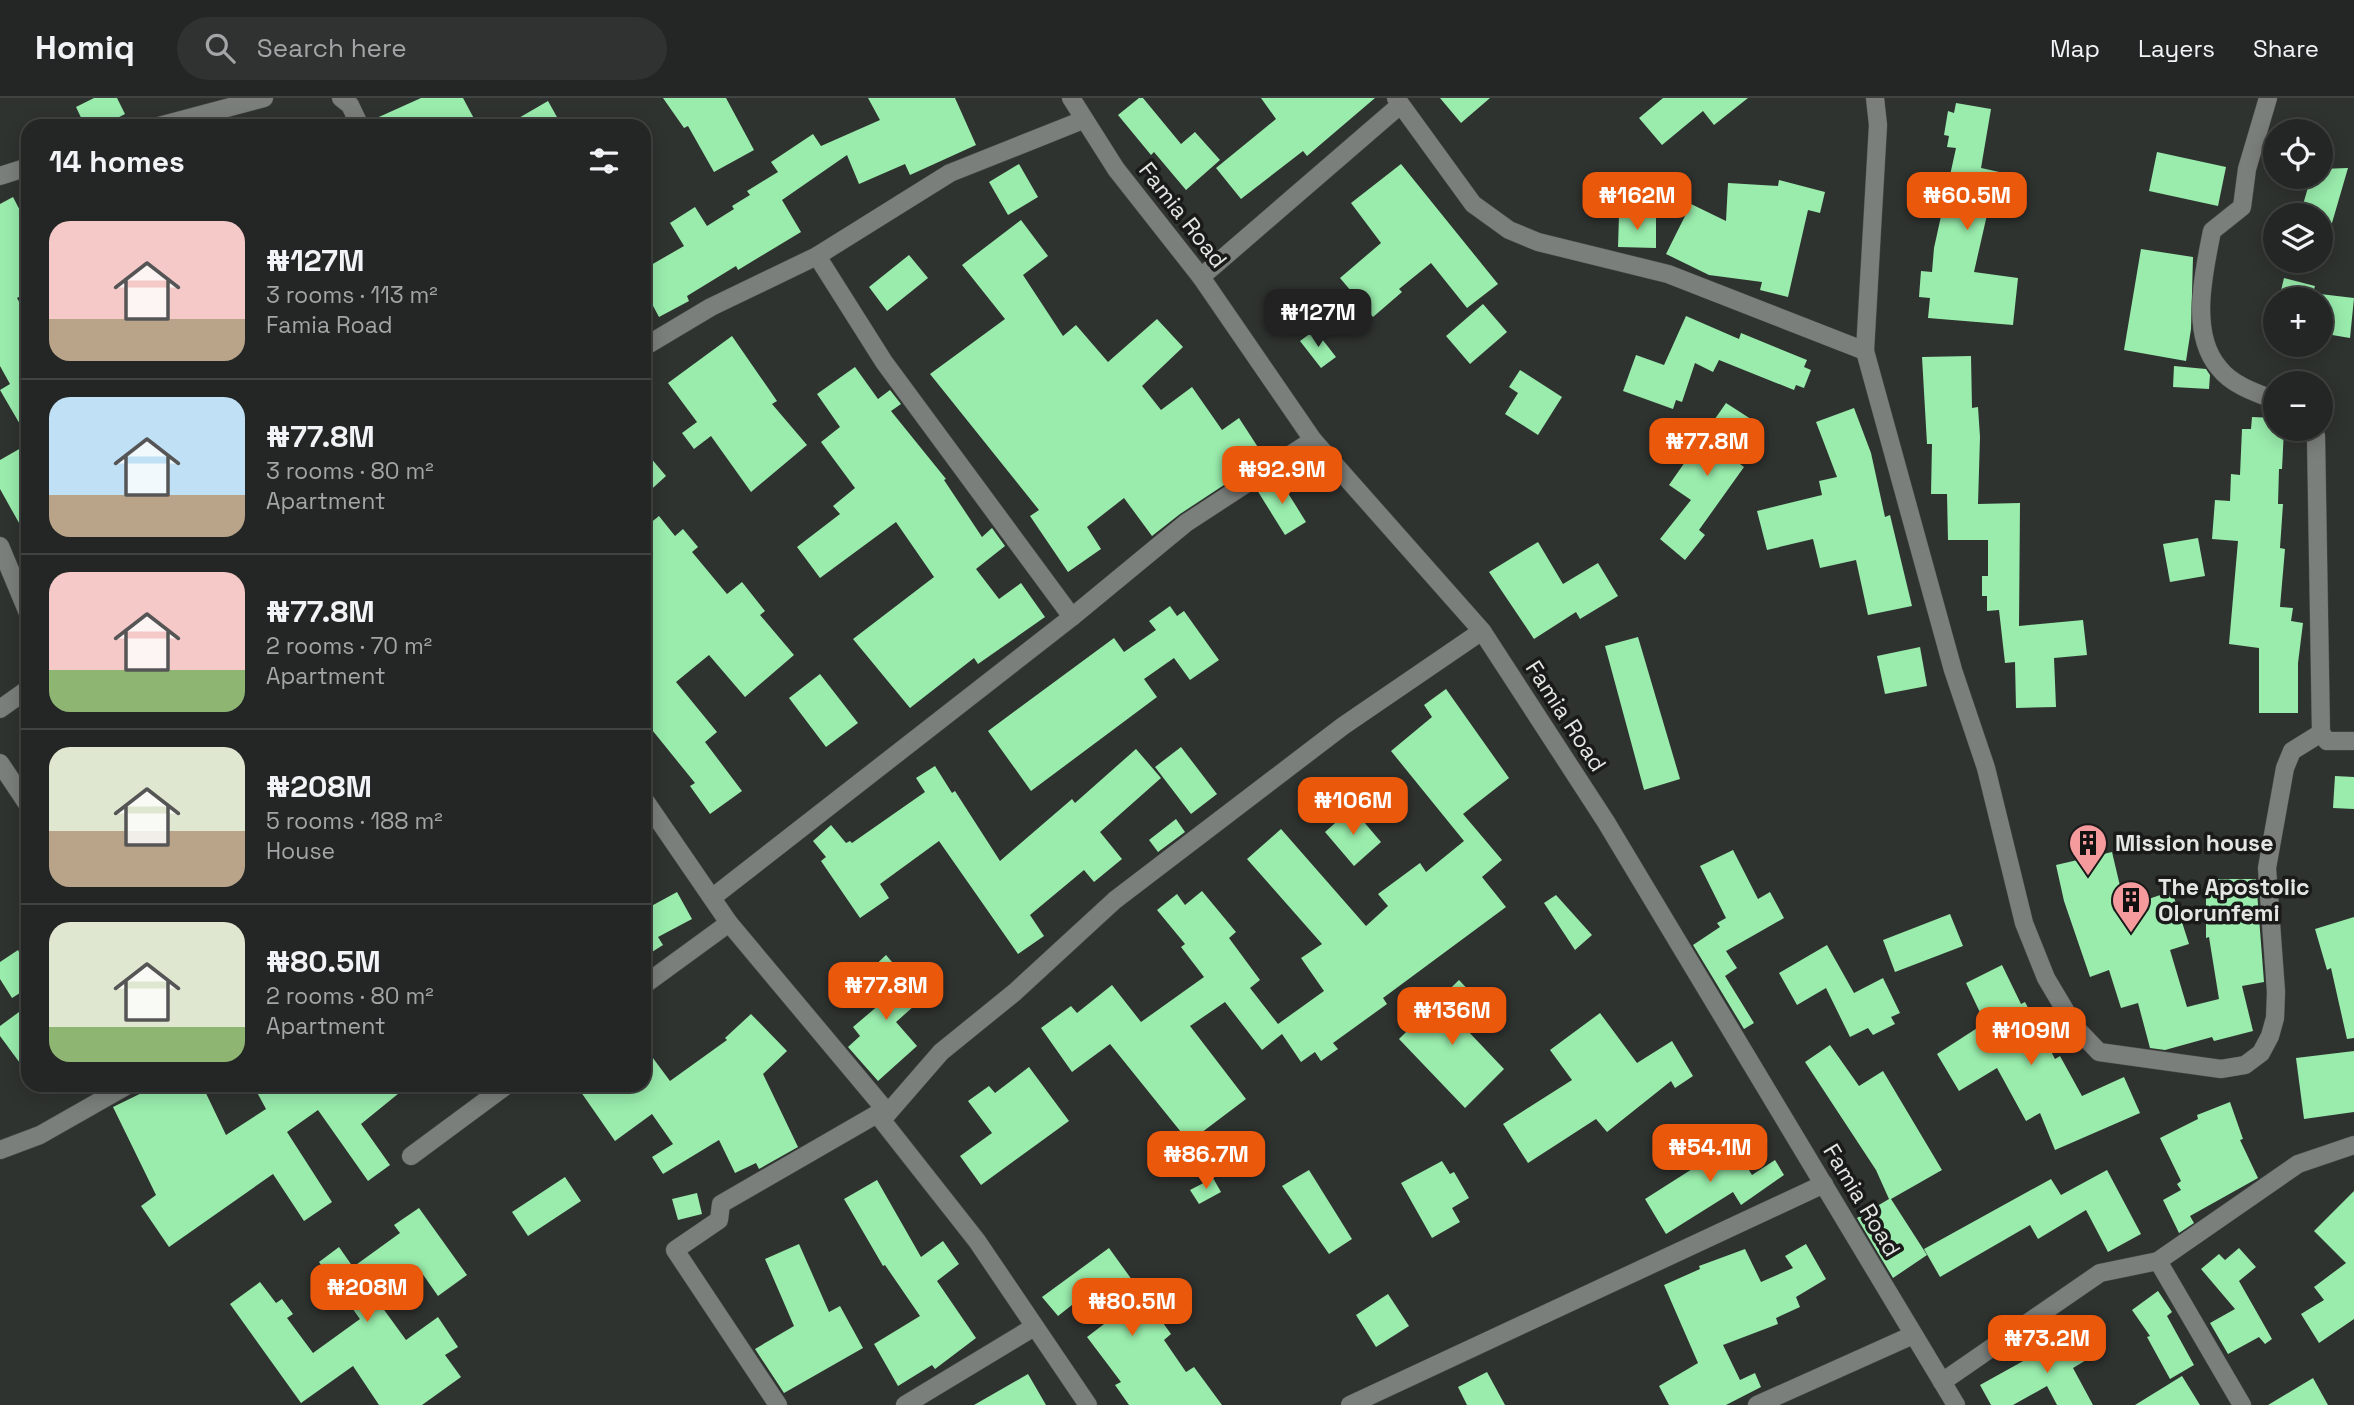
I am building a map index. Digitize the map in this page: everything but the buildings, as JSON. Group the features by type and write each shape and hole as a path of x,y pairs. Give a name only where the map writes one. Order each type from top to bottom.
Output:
{"street":[{"path":"185,119 264,98"},
{"path":"341,98 350,105 356,119"},
{"name":"Famia Road","path":"1071,98 1083,120 1151,217 1201,277 1313,440 1482,631 1606,822 1956,1405"},
{"path":"1875,98 1878,125 1865,351 1953,670 1986,768 2024,923 2046,978 2075,1027 2099,1052 2221,1069 2245,1065 2261,1053 2275,1018 2276,992 2267,867 2285,768 2292,751 2321,733"},
{"path":"2263,395 2245,388 2219,369 2206,346 2202,309 2212,231 2242,207 2247,169 2268,98"},
{"path":"1201,277 1398,102 1473,204 1509,230 1538,242 1668,274 1865,351"},
{"path":"651,343 711,307 817,256 950,173 1083,120"},
{"path":"0,176 21,169"},
{"path":"817,256 884,362 1072,617"},
{"path":"713,897 1072,617 1186,523 1313,440"},
{"path":"2316,441 2321,733 2327,741 2354,741"},
{"path":"0,546 21,596"},
{"path":"778,1405 675,1250 719,1220 721,1203 883,1113 941,1052 1015,992 1115,900 1343,726 1482,631"},
{"path":"0,709 21,695"},
{"path":"0,763 21,794"},
{"path":"651,809 729,923 883,1113 977,1241 1088,1405"},
{"path":"651,980 729,923"},
{"path":"0,1150 40,1135 116,1092"},
{"path":"411,1156 498,1092"},
{"path":"1942,1382 2099,1273 2158,1261 2298,1164 2354,1144"},
{"path":"1350,1405 1824,1184"},
{"path":"2158,1261 2242,1405"},
{"path":"905,1405 1034,1327"},
{"path":"1757,1405 1913,1335"}],"place":[{"name":"Mission house","path":"2088,877"},
{"name":"The Apostolic Olorunfemi","path":"2131,934"}]}
